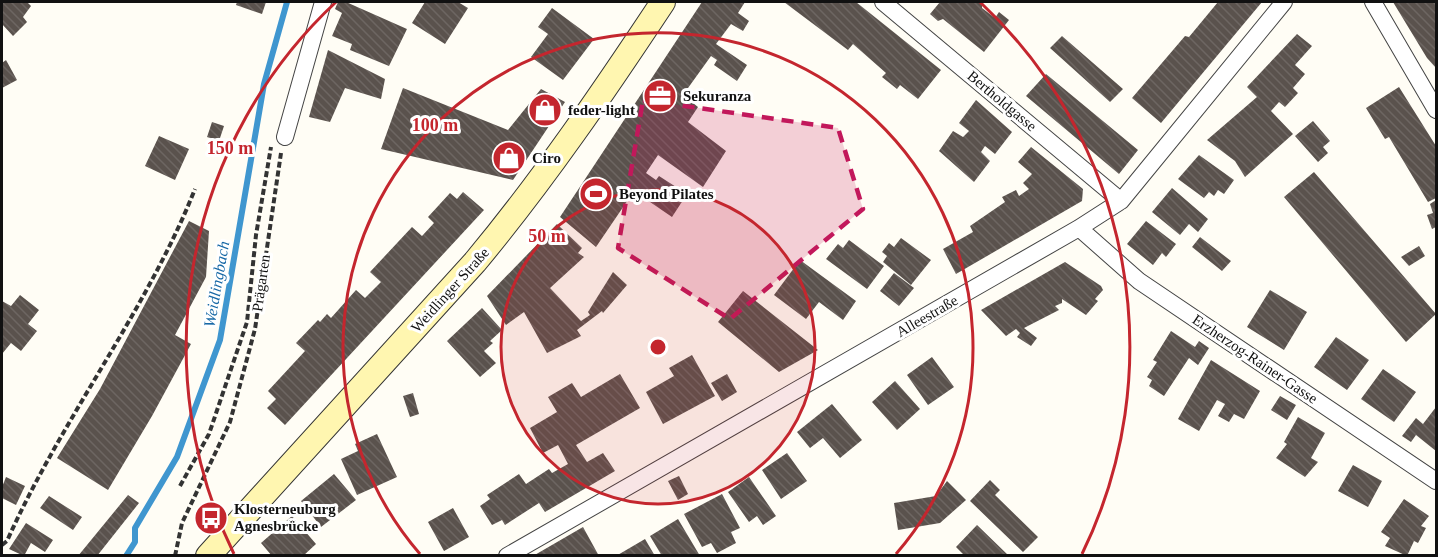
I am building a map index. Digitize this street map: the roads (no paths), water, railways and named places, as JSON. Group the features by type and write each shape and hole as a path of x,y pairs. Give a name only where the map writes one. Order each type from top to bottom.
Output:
{"main road":[{"name":"Weidlinger Straße","path":"208,555 468,271 517,212 595,105 663,2"}],"street":[{"path":"278,140 323,2"},
{"name":"Bertholdgasse","path":"883,2 1121,201"},
{"name":"Alleestraße","path":"507,555 1079,228 1121,201 1284,2"},
{"path":"1373,2 1437,110"},
{"name":"Erzherzog-Rainer-Gasse","path":"1079,228 1139,281 1437,481"}],"waterway":[{"name":"Weidlingbach","path":"126,556 135,542 135,528 177,457 220,340 264,84 287,2"}],"place":[{"name":"Sekuranza","path":"660,96"},
{"name":"feder-light","path":"545,110"},
{"name":"Ciro","path":"509,158"},
{"name":"Beyond Pilates","path":"596,194"},
{"name":"Klosterneuburg Agnesbrücke","path":"211,518"}]}
